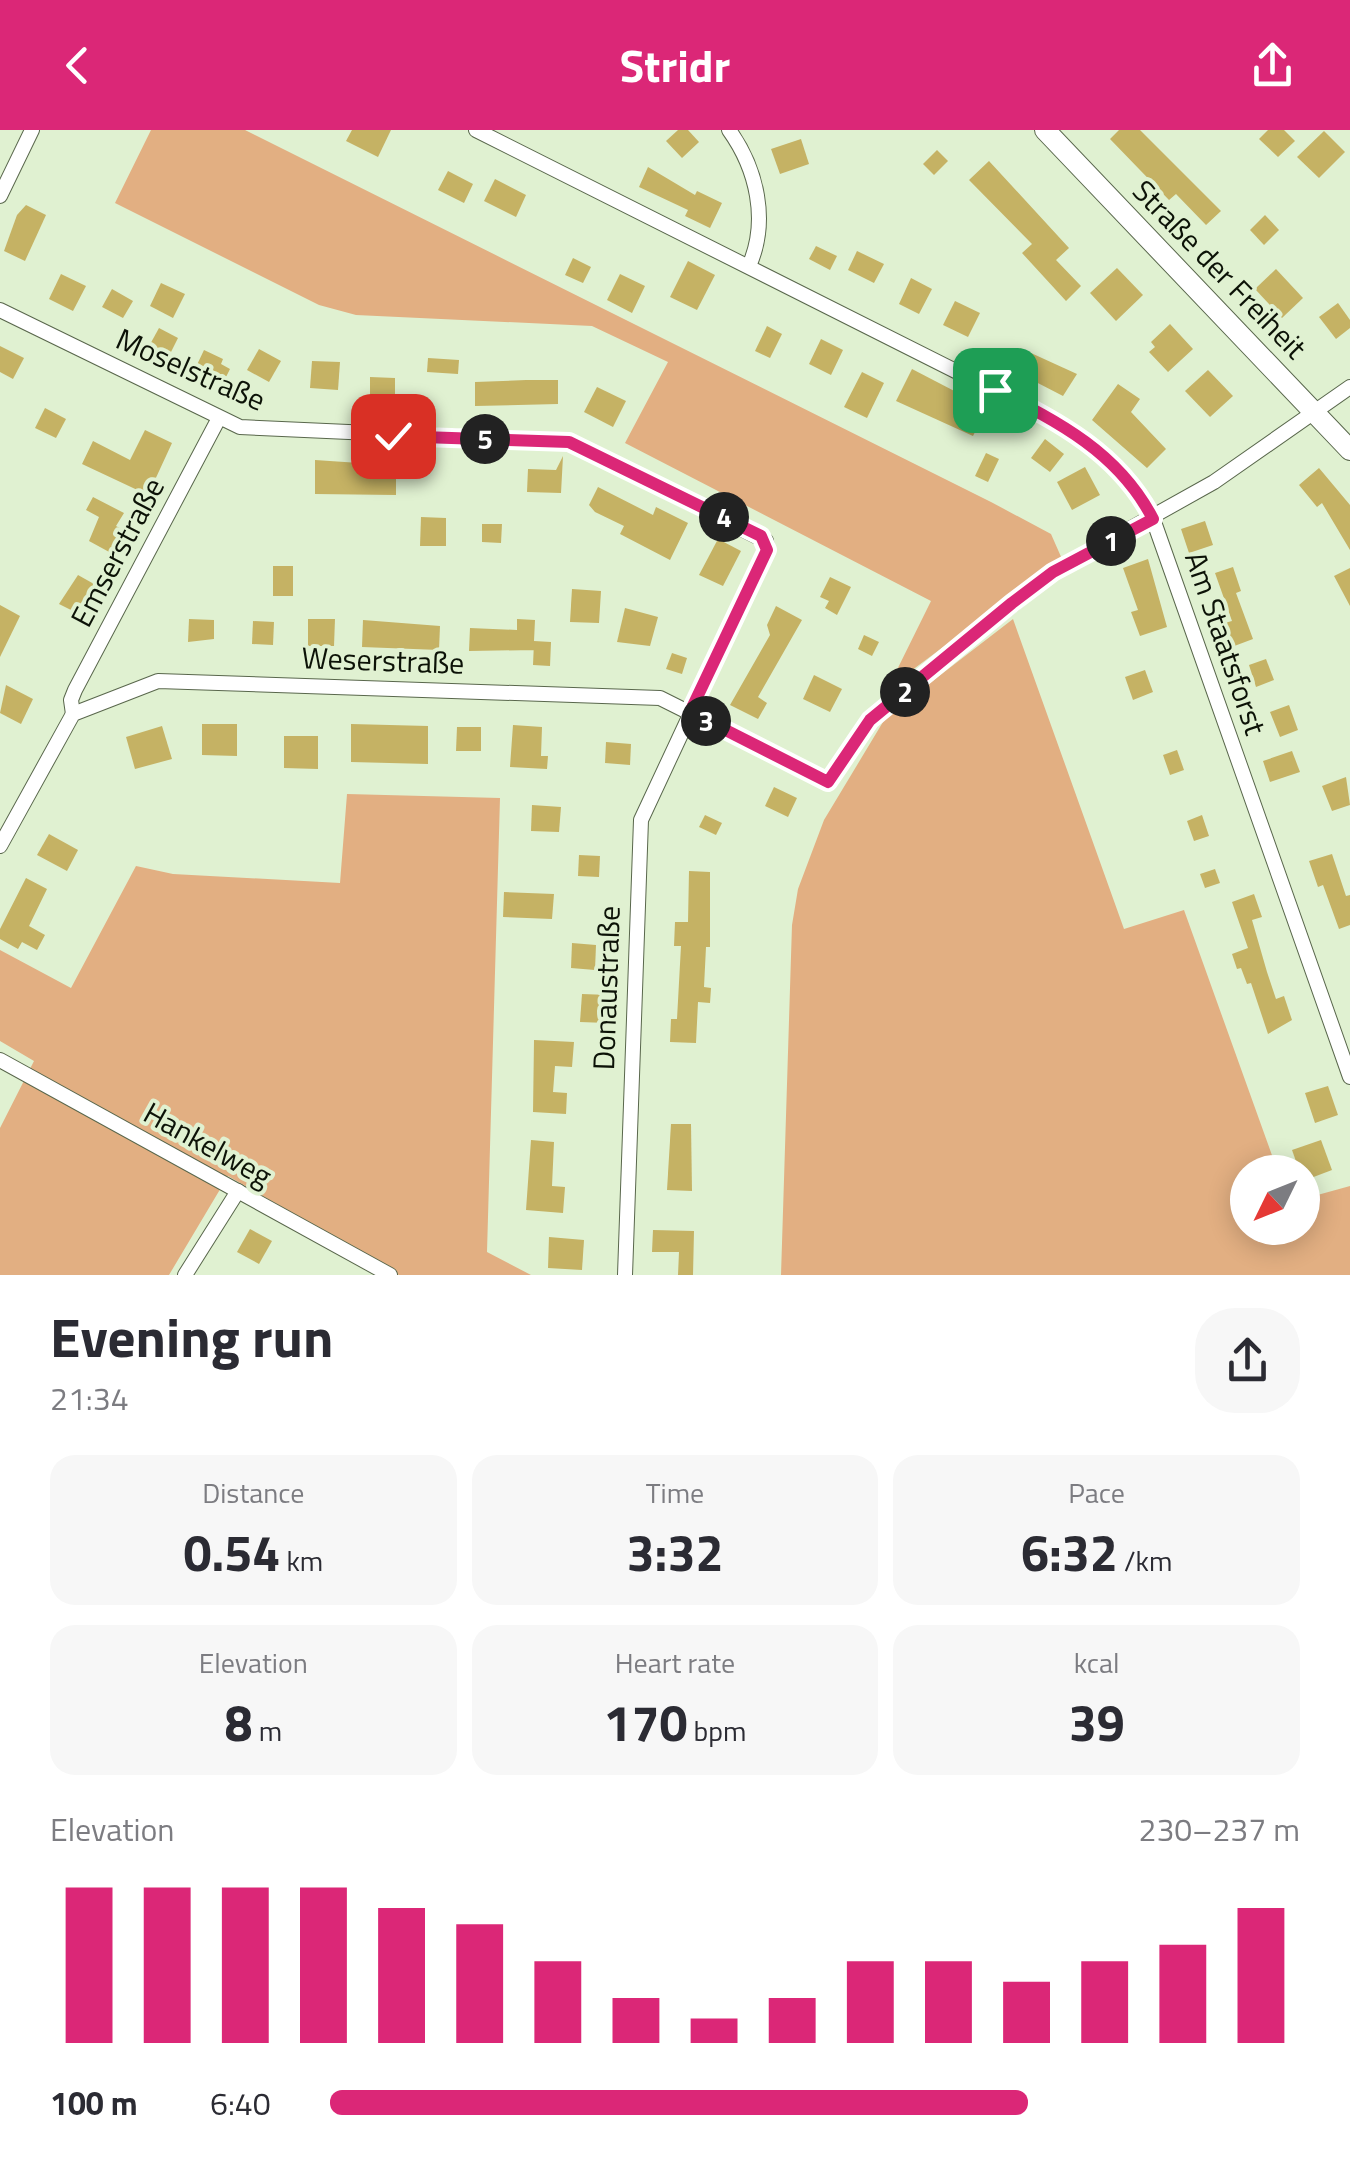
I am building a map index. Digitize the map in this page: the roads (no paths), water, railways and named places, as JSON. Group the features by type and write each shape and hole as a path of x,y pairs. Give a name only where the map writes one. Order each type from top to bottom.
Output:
{"street":[{"path":"0,196 32,130"},
{"name":"Am Staatsforst","path":"476,130 1043,415 1090,443 1137,488 1153,519 1350,1077"},
{"path":"728,130 740,146 756,194 759,232 749,266"},
{"name":"Straße der Freiheit","path":"1046,130 1350,450"},
{"name":"Moselstraße","path":"0,310 218,418 270,432 569,442 766,541"},
{"path":"1153,519 1246,461 1350,387"},
{"name":"Emserstraße","path":"73,714 70,700 218,418"},
{"name":"Weserstraße","path":"73,714 158,680 660,698 828,782 870,720 1012,603 1053,572 1153,519"},
{"name":"Donaustraße","path":"625,1275 641,820 767,550 766,541"},
{"path":"0,846 73,714"},
{"name":"Hankelweg","path":"1,1064 390,1275"},
{"path":"184,1275 238,1191"}]}
